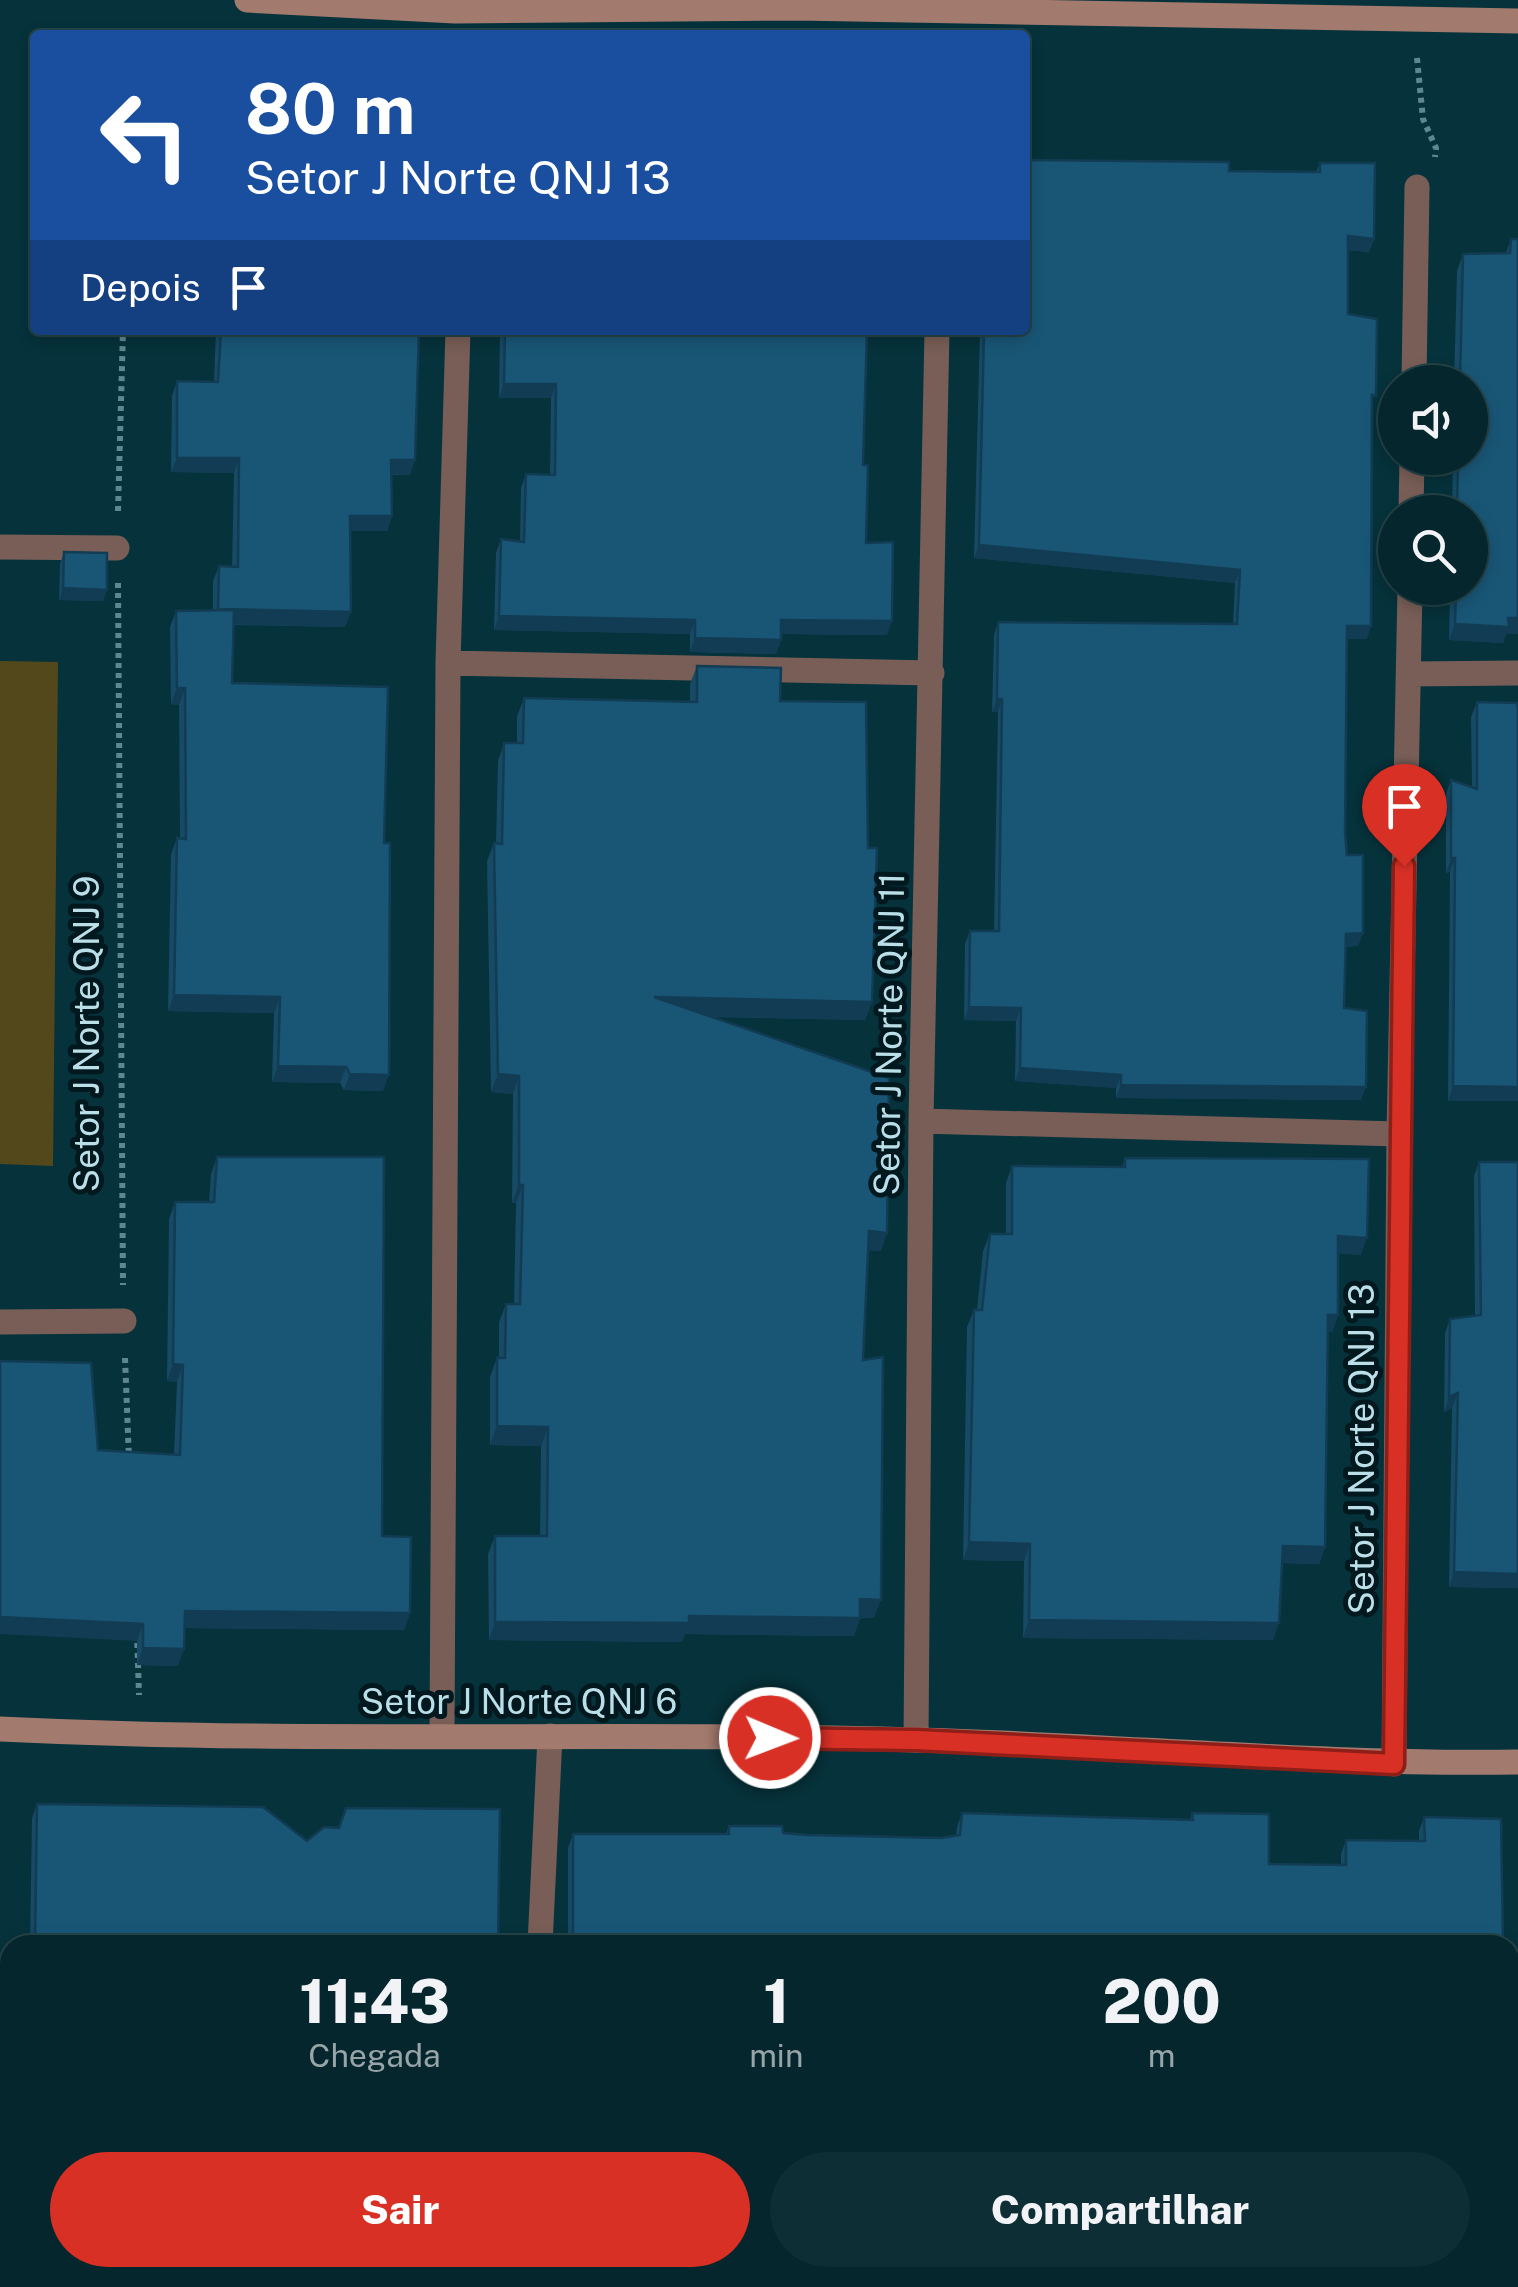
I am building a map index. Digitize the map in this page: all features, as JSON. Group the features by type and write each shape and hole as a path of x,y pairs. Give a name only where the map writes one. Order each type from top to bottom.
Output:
{"main road":[{"path":"247,0 456,12 809,4 1518,21"},
{"name":"Setor J Norte QNJ 6","path":"0,1730 141,1736 442,1734 916,1740 1394,1764 1518,1762"}],"street":[{"path":"1414,365 1418,187"},
{"path":"442,1734 448,662 458,335"},
{"name":"Setor J Norte QNJ 11","path":"916,1740 921,1122 937,335"},
{"path":"0,547 118,548"},
{"name":"Setor J Norte QNJ 13","path":"1394,1764 1399,1134 1410,605"},
{"path":"448,662 932,673"},
{"path":"1408,674 1518,673"},
{"path":"921,1122 1399,1134"},
{"path":"0,1322 124,1321"},
{"path":"540,1935 550,1736"}],"path":[{"path":"1412,18 1423,118 1436,148 1431,173 1418,187"},
{"name":"Setor J Norte QNJ 9","path":"123,335 118,548 124,1321 130,1479"},
{"path":"136,1618 141,1736"}],"shaded area":[{"path":"0,661 58,662 53,1166 0,1164"}],"building":[{"path":"1030,160 1229,162 1229,171 1320,172 1320,163 1375,163 1374,239 1348,236 1348,314 1377,319 1376,396 1372,395 1371,626 1347,626 1345,833 1347,855 1363,855 1363,933 1346,934 1344,1008 1367,1011 1366,1087 1121,1085 1121,1075 1020,1068 1021,1008 969,1007 970,931 999,931 1002,699 997,699 998,622 1237,624 1240,570 979,545 984,335 1030,335"},
{"path":"1511,239 1518,239 1518,618 1508,618 1509,627 1455,624 1456,605 1488,605 1488,495 1457,495 1458,475 1488,475 1488,365 1460,365 1463,254 1510,253"},
{"path":"221,335 419,335 415,460 391,460 392,516 350,516 351,612 218,609 219,566 238,567 239,458 177,458 177,381 218,382"},
{"path":"505,335 867,335 863,465 868,465 866,543 893,542 892,621 781,620 781,640 695,638 695,620 499,616 501,539 524,542 526,474 555,475 556,384 504,384"},
{"path":"64,552 107,553 107,590 63,588"},
{"path":"234,610 232,683 388,687 384,843 390,843 389,1075 350,1074 346,1067 278,1066 280,997 174,995 177,838 186,839 185,688 177,688 176,611"},
{"path":"697,666 781,668 780,701 866,702 868,848 877,848 872,1002 654,997 889,1078 887,1233 869,1231 863,1360 883,1357 881,1600 860,1599 860,1618 689,1616 689,1623 495,1622 495,1536 547,1536 548,1427 497,1426 497,1358 505,1358 506,1304 520,1304 523,1185 519,1185 519,1076 498,1074 494,843 502,844 504,743 523,743 524,698 697,702"},
{"path":"1477,702 1517,703 1518,710 1518,1087 1453,1086 1455,858 1451,858 1451,780 1477,789"},
{"path":"217,1157 384,1157 382,1536 411,1537 410,1613 185,1611 184,1649 143,1648 143,1624 0,1617 0,1361 91,1363 98,1450 180,1455 183,1365 173,1364 175,1202 214,1202"},
{"path":"1125,1158 1369,1159 1367,1238 1338,1236 1338,1315 1328,1315 1325,1547 1283,1546 1279,1623 1029,1620 1030,1544 969,1542 974,1310 982,1310 990,1234 1012,1234 1012,1166 1125,1167"},
{"path":"1479,1162 1518,1162 1518,1574 1454,1572 1458,1393 1449,1397 1450,1319 1481,1315"},
{"path":"37,1804 263,1807 307,1841 324,1827 339,1828 346,1808 500,1809 498,1935 35,1935"},
{"path":"962,1813 1193,1820 1192,1813 1269,1814 1269,1864 1346,1865 1346,1840 1425,1841 1424,1817 1501,1819 1503,1935 573,1935 573,1834 729,1834 729,1826 782,1826 783,1833 807,1835 960,1835"}],"route":[{"path":"770,1738 916,1740 1394,1764 1404,866"}]}
